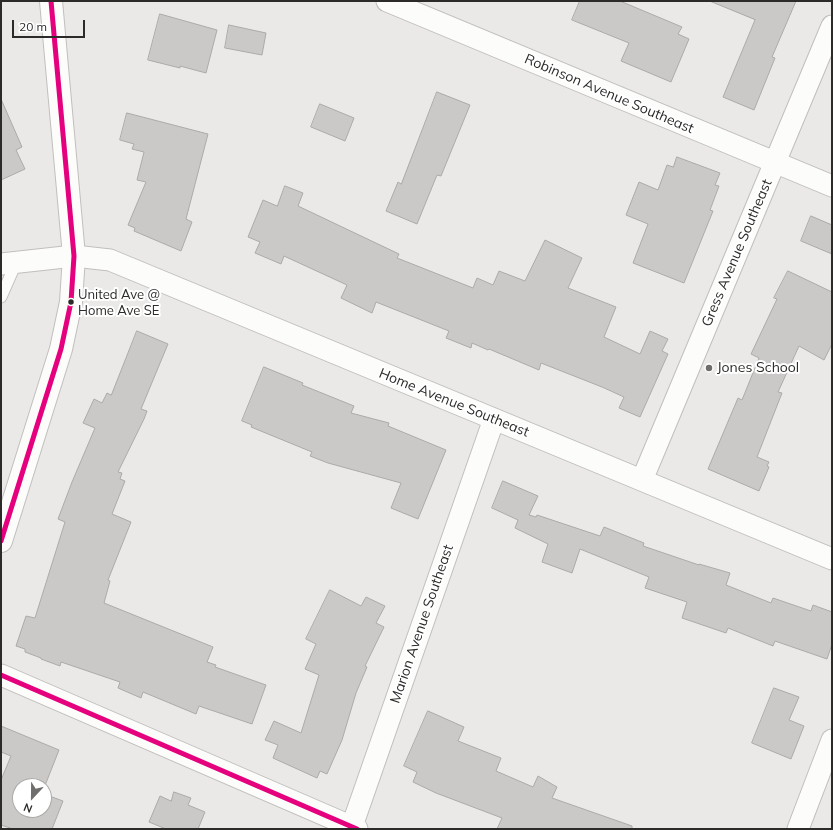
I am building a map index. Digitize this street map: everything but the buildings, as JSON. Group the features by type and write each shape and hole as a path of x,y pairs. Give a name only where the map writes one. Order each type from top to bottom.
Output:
{"street":[{"path":"1,541 61,349 71,302 74,256 51,1"},
{"name":"Robinson Avenue Southeast","path":"387,1 832,186"},
{"name":"Gress Avenue Southeast","path":"642,480 832,26"},
{"name":"Home Avenue Southeast","path":"8,263 74,256 110,260 832,559"},
{"name":"Marion Avenue Southeast","path":"353,828 494,419"},
{"path":"1,675 353,828"},
{"path":"798,829 832,740"}],"lane":[{"path":"1,297 8,263"}],"transit line":[{"path":"1,541 61,349 71,302 74,256 51,1"},
{"path":"1,675 357,829"}],"place":[{"name":"United Ave @ Home Ave SE","path":"71,302"},
{"name":"Jones School","path":"709,368"}]}
